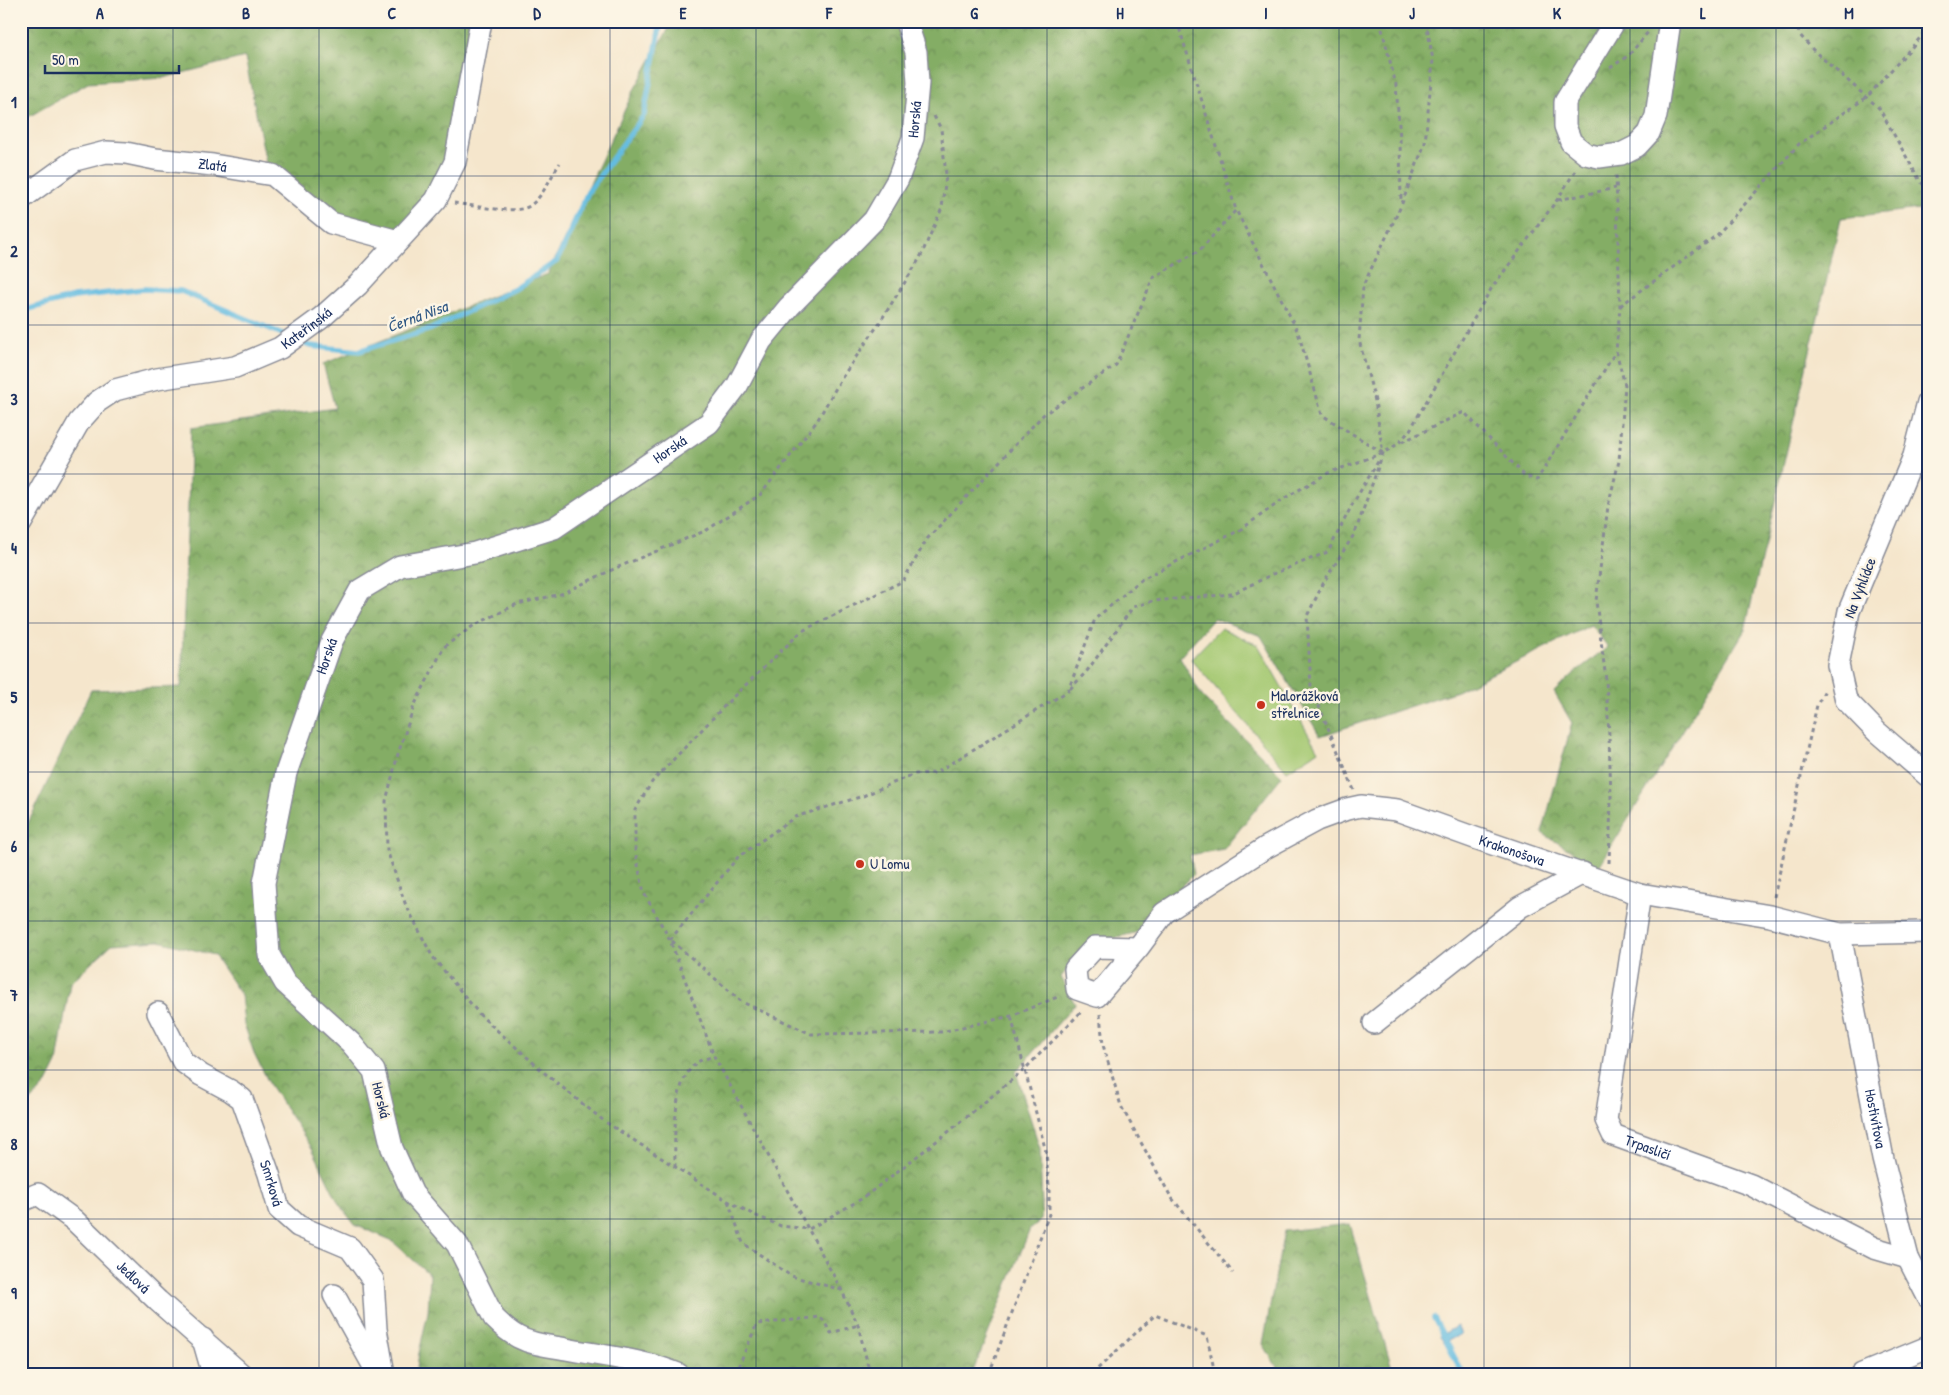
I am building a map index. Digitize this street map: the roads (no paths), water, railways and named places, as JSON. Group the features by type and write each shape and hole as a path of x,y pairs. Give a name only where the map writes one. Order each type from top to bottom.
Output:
{"street":[{"name":"Kateřinská","path":"21,523 79,422 97,402 115,390 157,379 235,367 280,348 321,318 358,285 436,200 455,162 481,21"},
{"name":"Horská","path":"678,1374 669,1370 621,1359 533,1343 517,1337 494,1318 457,1244 414,1194 392,1148 374,1072 351,1043 285,983 269,956 264,883 286,774 332,642 360,590 400,566 476,553 554,528 709,423 737,386 761,341 789,307 874,220 898,179 913,138 918,83 916,52 906,21"},
{"path":"1615,21 1565,102 1565,126 1570,142 1586,154 1599,157 1615,156 1637,146 1649,133 1656,116 1661,25"},
{"name":"Zlatá","path":"21,199 75,160 106,152 126,152 155,159 213,165 272,175 330,224 398,241"},
{"name":"Na Vyhlídce","path":"1928,402 1914,456 1849,611 1838,665 1846,700 1876,732 1928,776"},
{"name":"Krakonošova","path":"1138,948 1095,947 1075,969 1076,989 1098,996 1138,948 1164,913 1265,848 1317,820 1361,806 1397,810 1640,894 1770,916 1840,934 1928,932"},
{"path":"1374,1023 1520,907 1583,873"},
{"name":"Trpasličí","path":"1640,894 1606,1120 1613,1135 1752,1186 1874,1248 1908,1258"},
{"name":"Hostivítova","path":"1840,934 1883,1159 1908,1258 1928,1297"},
{"name":"Smrková","path":"158,1013 183,1062 242,1099 269,1174 279,1209 298,1226 350,1248 373,1280 376,1328 384,1374"},
{"name":"Jedlová","path":"21,1201 38,1194 74,1220 158,1301 241,1374"},
{"path":"334,1295 378,1374"},
{"path":"203,1339 213,1374"},
{"path":"1862,1374 1928,1347"}],"water":[{"path":"1457,1326 1461,1334 1444,1343 1440,1336"}],"waterway":[{"name":"Černá Nisa","path":"297,341 310,346 359,351 431,329 515,289 557,261 588,192 644,115 661,21"},
{"name":"Černá Nisa","path":"21,311 74,297 144,289 181,291 287,336"},
{"path":"1434,1318 1463,1374"}],"place":[{"name":"Malorážková střelnice","path":"1261,705"},
{"name":"U Lomu","path":"860,864"}]}
